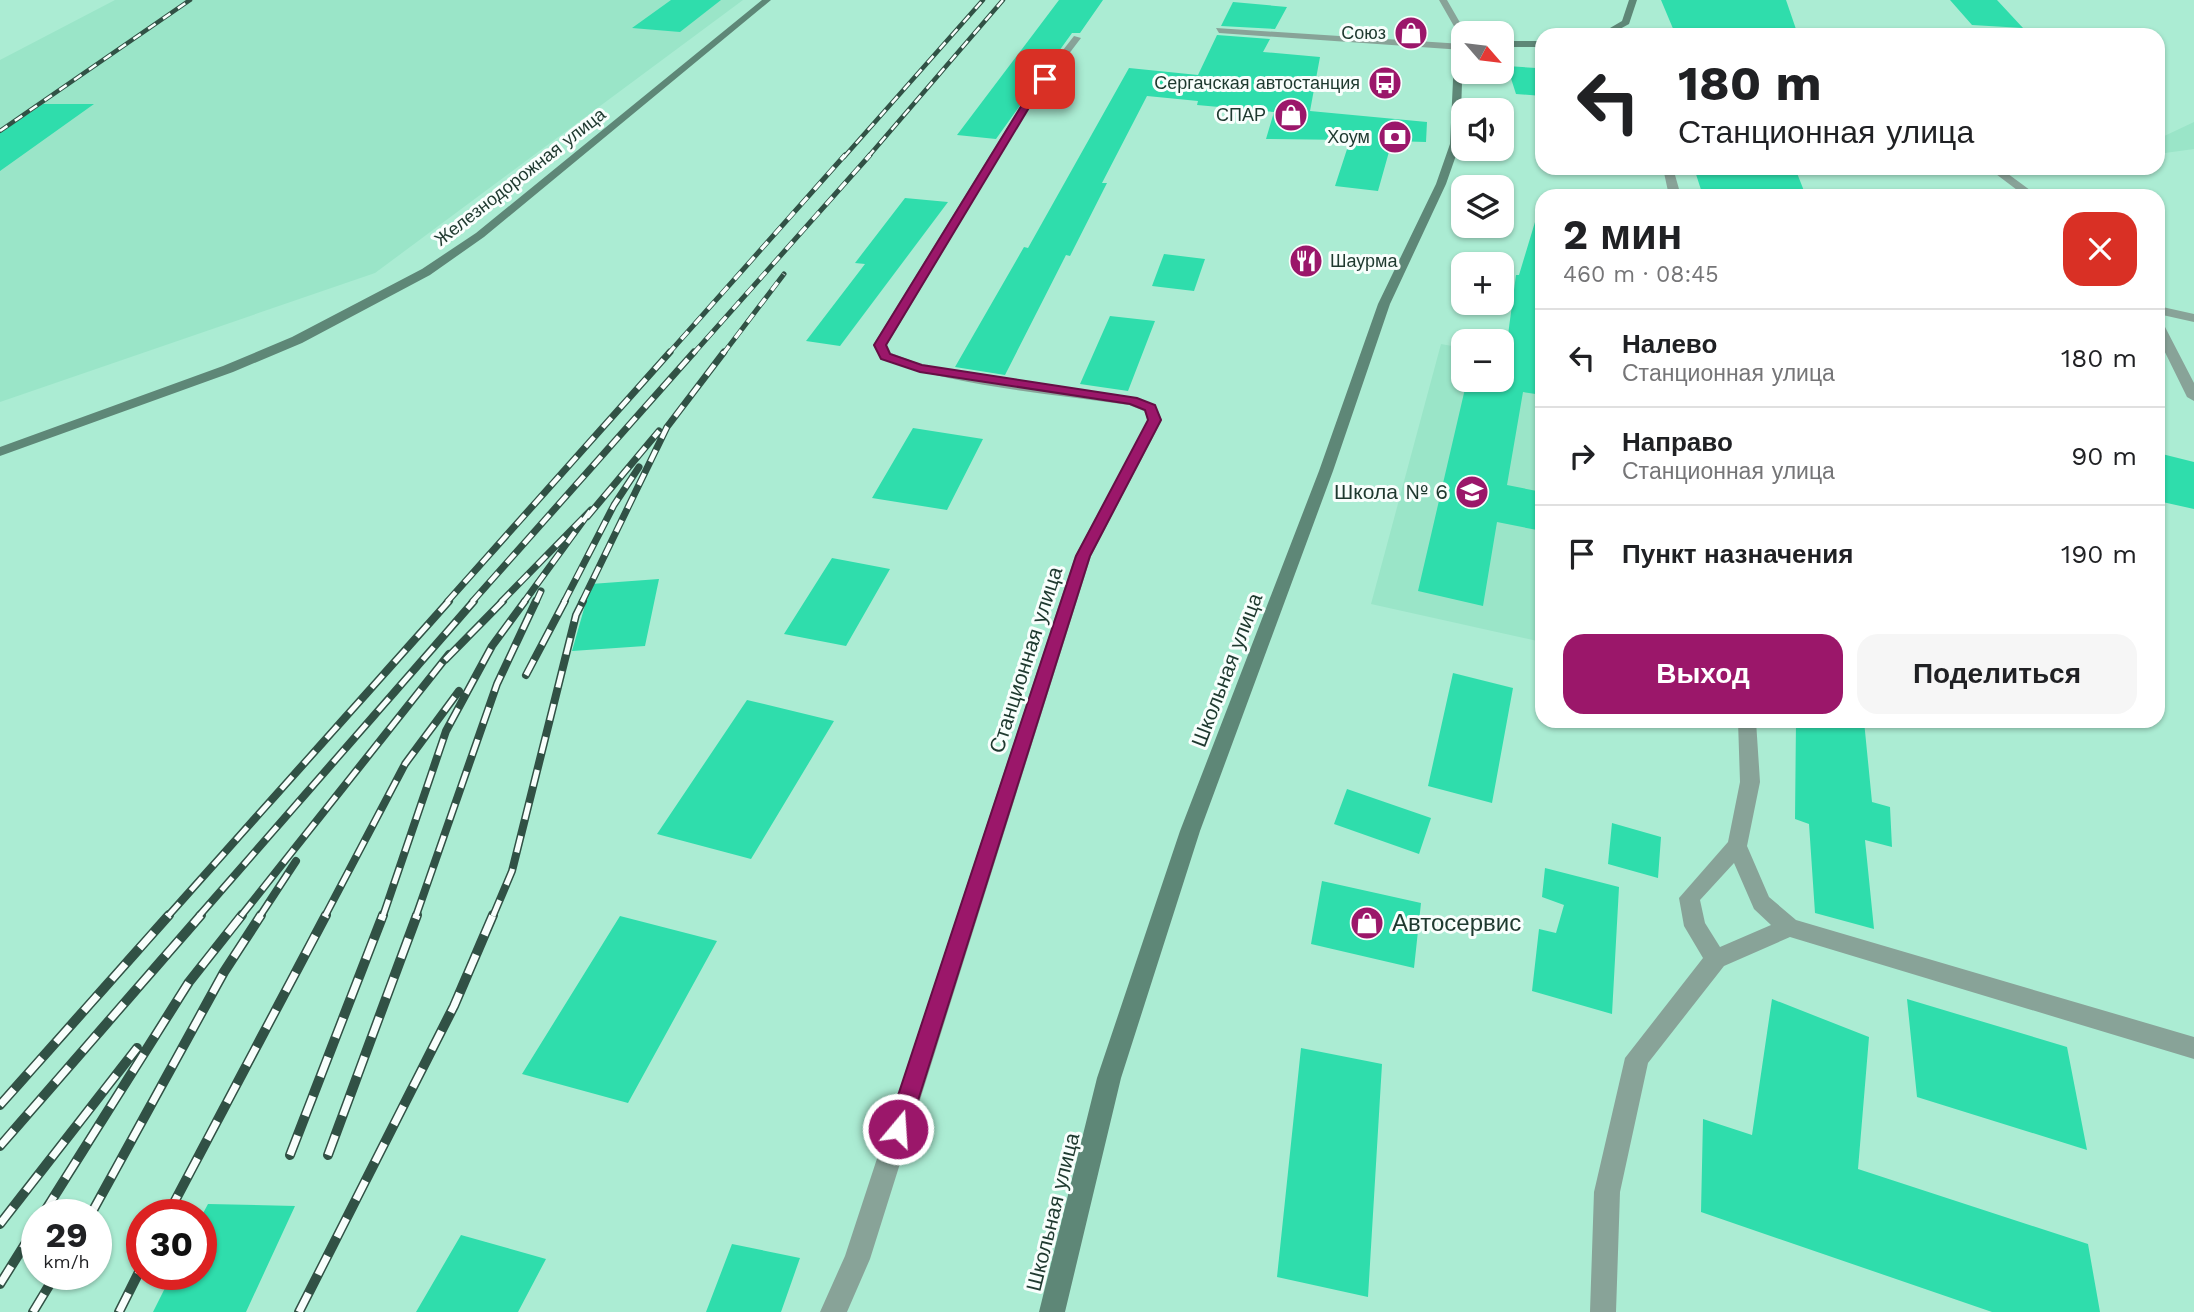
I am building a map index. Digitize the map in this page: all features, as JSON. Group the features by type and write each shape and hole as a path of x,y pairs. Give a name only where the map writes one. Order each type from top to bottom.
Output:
{"main road":[{"name":"Железнодорожная улица","path":"0,452 190,384 297,340 426,272 480,235 767,0"},
{"path":"1621,28 1626,22 1633,0"},
{"path":"1514,44 1535,44"},
{"name":"Школьная улица","path":"1052,1312 1109,1078 1190,831 1326,471 1384,304 1441,184 1455,145 1458,84"}],"street":[{"path":"1443,0 1455,21"},
{"path":"1220,30 1451,46"},
{"name":"Станционная улица","path":"833,1312 857,1259 1083,556 1155,420 1150,408 1132,401 920,368 886,356 880,345 1029,100 1077,38"},
{"path":"2003,175 2022,189"},
{"path":"2165,312 2194,318"},
{"path":"2165,339 2194,397"},
{"path":"1716,959 1695,926 1689,898 1737,846 1750,782 1747,728"},
{"path":"1737,846 1761,903 1789,927 2194,1048"},
{"path":"1602,1312 1607,1192 1637,1058 1716,959 1789,927"}],"shaded area":[{"path":"115,0 743,0 375,273 0,402 0,60"},
{"path":"2194,122 2194,149 2165,153 2165,136"},
{"name":"Школа № 6","path":"1441,344 1451,346 1451,392 1514,392 1514,357 1535,361 1535,640 1371,604"}],"building":[{"path":"671,0 721,0 680,32 632,28"},
{"path":"1059,0 1103,0 1080,33 1072,33 996,139 957,135"},
{"path":"1661,0 1786,0 1796,28 1673,28"},
{"path":"1950,0 1997,0 2023,28 1972,25"},
{"path":"1233,2 1287,7 1275,29 1221,26"},
{"path":"1217,35 1270,39 1263,52 1320,57 1310,111 1427,122 1426,142 1392,141 1378,191 1335,186 1350,140 1266,139 1274,112 1197,105 1198,101 1147,96 1102,183 1107,183 1070,256 1066,255 1005,375 955,367 1024,247 1028,248 1129,68 1198,75"},
{"path":"1514,66 1535,68 1535,95 1516,94 1513,84"},
{"path":"43,104 94,104 0,171 0,133"},
{"path":"1696,175 1798,175 1803,189 1701,189"},
{"path":"905,198 948,202 840,346 806,341 865,264 855,263"},
{"path":"1535,222 1535,394 1523,392 1507,485 1535,491 1535,530 1497,522 1483,606 1418,591 1464,392 1514,392 1514,329 1509,329 1511,315 1514,315 1516,275 1519,275"},
{"path":"1164,254 1205,259 1194,291 1152,286"},
{"path":"1110,316 1155,321 1128,391 1080,384"},
{"path":"913,428 983,439 947,510 872,498"},
{"path":"2165,455 2194,462 2194,509 2165,503"},
{"path":"832,558 890,569 846,646 784,634"},
{"path":"659,579 645,646 572,651 591,584"},
{"path":"1453,673 1513,688 1492,803 1428,786"},
{"path":"747,700 834,721 751,859 657,834"},
{"path":"1796,728 1865,728 1872,802 1890,807 1892,847 1865,840 1874,929 1815,913 1809,824 1795,819"},
{"path":"1347,789 1431,818 1419,854 1334,824"},
{"path":"1612,823 1661,837 1658,878 1608,864"},
{"path":"1545,868 1619,887 1612,1014 1532,991 1539,929 1556,933 1564,905 1542,897"},
{"name":"Автосервис","path":"1322,881 1421,903 1414,968 1311,944"},
{"path":"620,916 717,941 628,1103 522,1074"},
{"path":"1772,999 1869,1037 1858,1169 2088,1244 2100,1312 1992,1312 1701,1212 1703,1119 1752,1135"},
{"path":"1907,999 2067,1047 2087,1150 1917,1097"},
{"path":"1301,1048 1382,1064 1368,1297 1277,1277"},
{"path":"217,1204 295,1206 246,1312 153,1312 164,1290 217,1290"},
{"path":"461,1235 546,1259 518,1312 416,1312"},
{"path":"732,1244 800,1258 781,1312 706,1312"}],"railway":[{"path":"0,131 190,0"},
{"path":"844,157 983,0"},
{"path":"868,157 1003,0"},
{"path":"668,354 845,155"},
{"path":"693,354 870,155"},
{"path":"723,354 784,274"},
{"path":"447,602 670,352"},
{"path":"472,602 694,352"},
{"path":"582,602 667,427 724,352"},
{"path":"587,517 659,431"},
{"path":"564,602 614,505 639,467"},
{"path":"501,602 591,510 524,602"},
{"path":"536,602 541,591"},
{"path":"168,916 449,601"},
{"path":"199,916 474,601"},
{"path":"445,660 503,601"},
{"path":"383,916 446,731 492,646 525,601"},
{"path":"416,916 497,684 536,601"},
{"path":"526,675 565,601"},
{"path":"493,916 512,871 576,615 583,601"},
{"path":"241,916 449,654"},
{"path":"325,916 405,764 459,691"},
{"path":"260,916 296,861"},
{"path":"0,1105 169,915"},
{"path":"0,1146 201,915"},
{"path":"52,1199 189,982 242,915"},
{"path":"99,1199 224,972 261,915"},
{"path":"176,1199 326,915"},
{"path":"290,1155 383,915"},
{"path":"328,1155 417,915"},
{"path":"299,1312 454,1006 493,915"},
{"path":"0,1224 137,1048"},
{"path":"0,1284 21,1251"},
{"path":"33,1312 46,1290"},
{"path":"119,1312 130,1290"}],"place":[{"name":"Союз","path":"1411,33"},
{"name":"Сергачская автостанция","path":"1385,83"},
{"name":"СПАР","path":"1291,115"},
{"name":"Хоум","path":"1395,137"},
{"name":"Шаурма","path":"1306,261"},
{"name":"Школа № 6","path":"1472,492"},
{"name":"Автосервис","path":"1367,923"}],"route":[{"path":"898,1129 1083,556 1155,420 1150,408 1132,401 970,378 920,368 886,356 880,345 1029,100 1045,79"}]}
